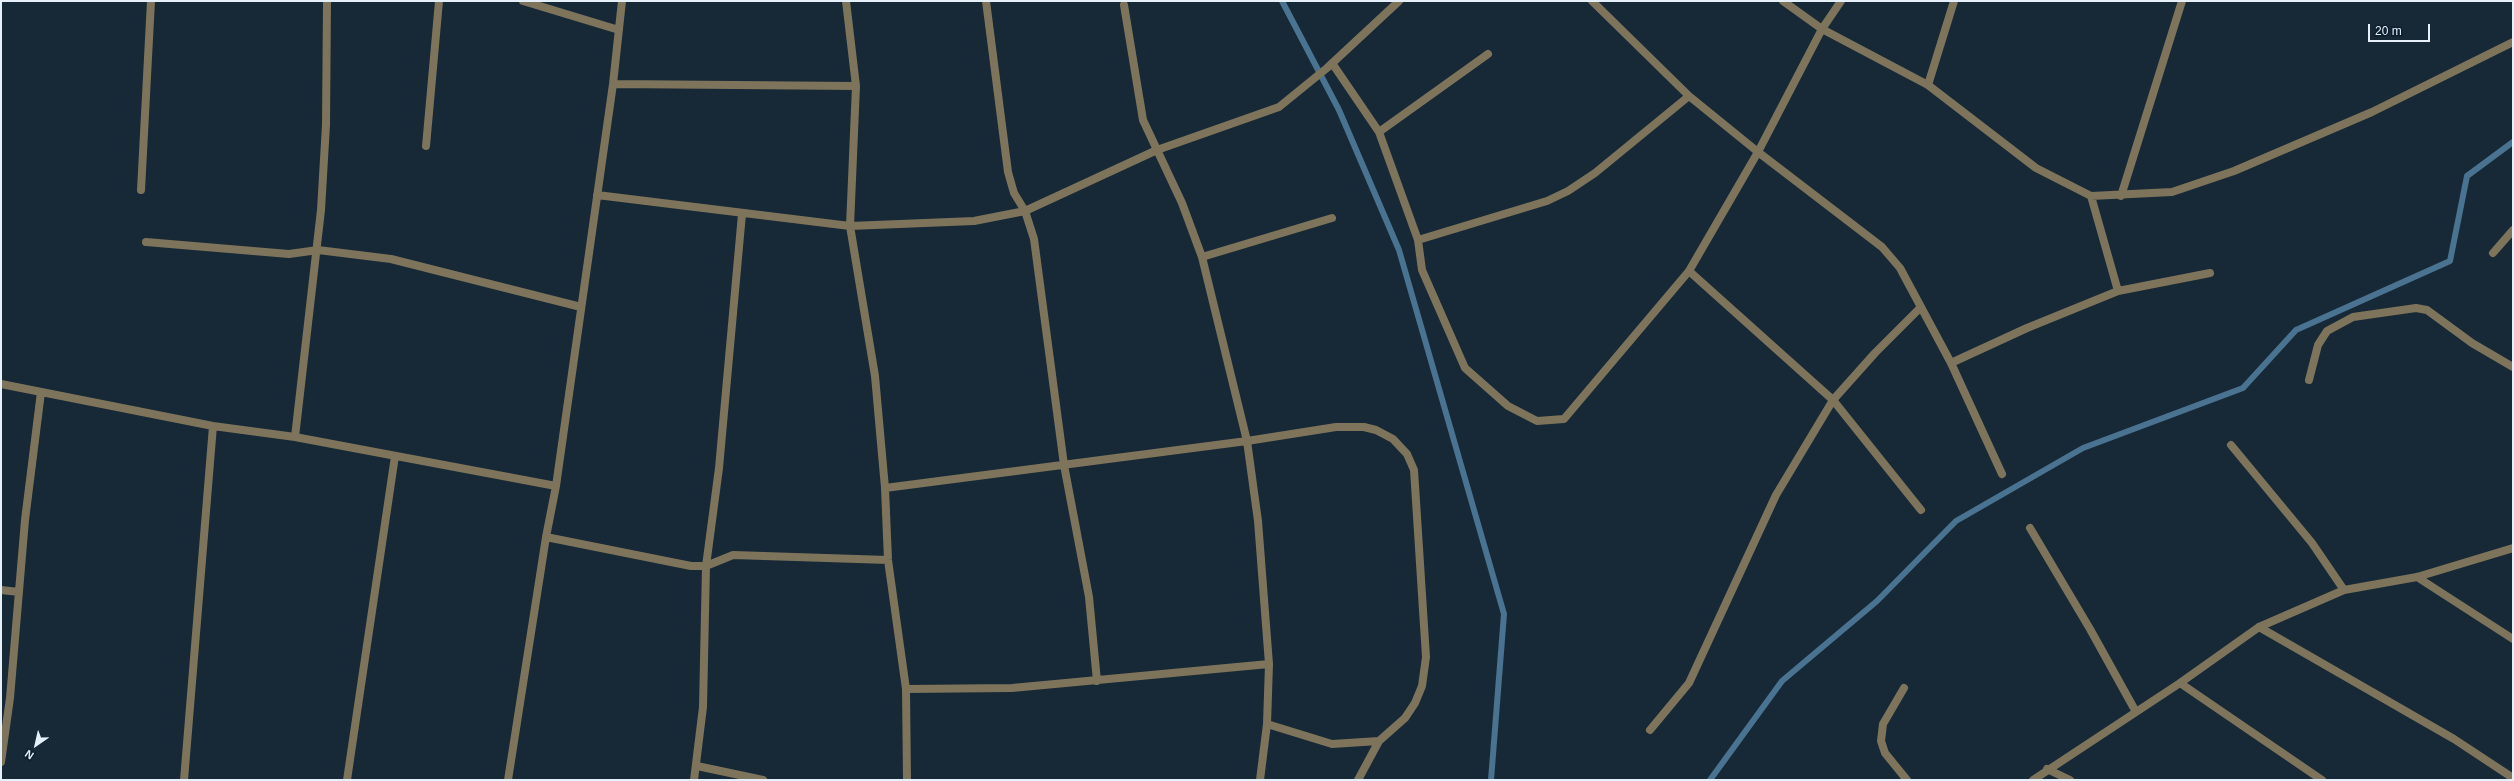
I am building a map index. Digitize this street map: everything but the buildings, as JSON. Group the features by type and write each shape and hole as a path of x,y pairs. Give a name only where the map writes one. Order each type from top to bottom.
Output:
{"street":[{"path":"141,190 151,1"},
{"path":"295,437 318,250 326,125 327,1"},
{"path":"426,146 439,1"},
{"path":"523,1 618,30"},
{"path":"508,780 546,537 556,486 613,84 622,1"},
{"path":"846,1 856,86 850,226 875,376 885,488 888,560 906,690 907,780"},
{"path":"986,1 1008,172 1014,193 1025,211 1034,239 1064,465 1089,597 1097,681"},
{"path":"597,196 850,226 974,221 1025,211 1157,150 1274,110 1330,65 1399,1"},
{"path":"1592,1 1689,96 1758,152 1882,247 1900,268 1920,308 1951,363 2002,474"},
{"path":"1783,1 1822,29 1928,85 2036,168 2091,196 2121,196 2172,192 2234,171 2372,112 2513,42"},
{"path":"1330,65 1379,132 1418,240 1422,270 1464,368 1508,406 1537,420 1564,419 1688,271 1758,152 1822,29 1841,1"},
{"path":"1928,85 1954,1"},
{"path":"2121,196 2182,1"},
{"path":"1124,5 1143,120 1182,203 1202,257 1247,441 1258,521 1269,664 1267,724 1260,780"},
{"path":"1379,132 1488,54"},
{"path":"613,84 856,86"},
{"path":"1418,240 1547,201 1568,191 1594,173 1689,96"},
{"path":"2091,196 2118,291"},
{"path":"694,780 697,766 703,707 706,566 719,468 742,214"},
{"path":"1202,257 1332,218"},
{"path":"2492,253 2513,230"},
{"path":"146,242 289,254 318,250 391,259 581,307"},
{"path":"1688,271 1833,400 1921,510"},
{"path":"1951,363 2027,328 2118,291 2210,273"},
{"path":"1650,730 1689,683 1776,495 1833,400 1879,348 1920,308"},
{"path":"2310,380 2318,346 2327,331 2353,317 2416,308 2427,310 2472,343 2513,367"},
{"path":"1,384 213,426 295,437 556,486"},
{"path":"1,762 10,698 25,520 40,392"},
{"path":"184,780 213,426"},
{"path":"885,488 1247,441 1336,427 1364,427 1393,439 1407,454 1414,470 1426,657 1422,686 1415,703 1405,718 1379,741 1358,780"},
{"path":"2230,445 2312,543 2344,590"},
{"path":"347,780 395,456"},
{"path":"2030,528 2090,629 2136,712"},
{"path":"546,537 691,566 706,566 733,555 888,560"},
{"path":"2033,780 2047,769 2180,683 2259,627 2344,590 2417,577 2513,548"},
{"path":"2417,577 2513,639"},
{"path":"1,590 19,592"},
{"path":"2259,627 2454,739 2513,778"},
{"path":"906,690 1012,688 1269,664"},
{"path":"2180,683 2322,780"},
{"path":"1904,688 1883,724 1881,741 1885,753 1907,780"},
{"path":"1267,724 1332,744 1379,741"},
{"path":"697,766 762,780"},
{"path":"2047,769 2058,777 2070,780"}],"waterway":[{"path":"1282,1 1339,110 1399,250 1504,614 1491,780"},
{"path":"1710,780 1782,681 1877,601 1956,521 2083,448 2243,388 2296,330 2450,261 2467,176 2513,142"}]}
